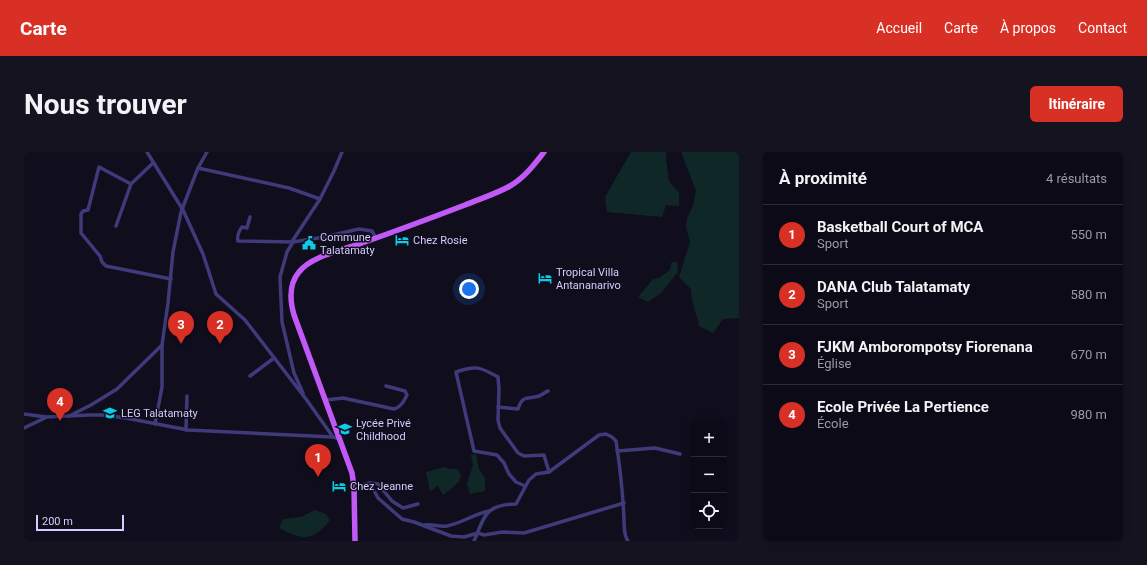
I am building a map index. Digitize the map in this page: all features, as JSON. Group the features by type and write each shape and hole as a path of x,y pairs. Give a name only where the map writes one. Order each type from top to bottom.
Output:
{"main road":[{"path":"355,541 354,487 352,473 291,302 293,280 301,269 315,260 409,227 510,186 527,172 544,152"}],"street":[{"path":"147,152 183,210 204,254 216,294 245,320 306,399 333,437"},
{"path":"155,424 162,387 162,345 173,252 181,212 183,210 194,176 207,152"},
{"path":"306,399 294,373 282,322 280,277 287,252 320,199 342,152"},
{"path":"116,226 131,184 153,163"},
{"path":"131,184 99,167 88,210 83,211 81,214 81,233 100,256 102,262 106,266 171,279"},
{"path":"198,168 289,188 320,199"},
{"path":"250,217 247,228 242,227 240,229 238,241 293,242 359,229 372,231 376,238"},
{"path":"69,416 117,389 162,345"},
{"path":"250,376 274,358"},
{"path":"525,486 516,482 509,474 504,463 497,454 474,451 456,372 474,367 484,369 498,377 498,420 500,428 518,452 524,456 544,455 549,472"},
{"path":"326,400 343,398 394,409 398,408 403,403 407,395 405,391 386,386"},
{"path":"498,407 518,409 520,402 524,398 540,396 548,390"},
{"path":"186,430 187,396"},
{"path":"24,414 46,417 102,415 126,418 186,430 333,437 341,439"},
{"path":"24,428 46,417"},
{"path":"474,541 486,514 494,507 502,504 516,504 529,480 536,474 549,472 602,434 606,434 616,441 624,503 625,533 628,541"},
{"path":"617,451 655,448 680,454"},
{"path":"354,487 370,483 378,484 392,501 403,508 418,504"},
{"path":"370,483 378,498 402,519 451,536 464,537 502,532 524,533 624,503"},
{"path":"422,525 432,524 446,526 468,520 480,513 489,512"}],"green space":[{"path":"631,152 666,152 669,181 679,193 679,206 666,205 662,217 607,212 605,197"},
{"path":"681,152 739,152 739,318 723,319 713,333 699,326 691,289 679,277 690,242 686,227 687,218 693,206 696,191"},
{"path":"677,261 678,272 661,293 648,302 638,297 653,279 659,278 670,270 671,263"},
{"path":"476,454 479,469 485,478 485,491 470,494 467,483 473,465 471,455"},
{"path":"445,467 457,469 461,475 459,482 443,495 438,486 430,491 426,472"},
{"path":"315,510 326,514 330,520 319,532 313,535 301,537 279,528 283,519 301,517"}],"place":[{"name":"Chez Rosie","path":"402,240"},
{"name":"Commune Talatamaty","path":"309,243"},
{"name":"Tropical Villa Antananarivo","path":"545,278"},
{"name":"FJKM Amborompotsy Fiorenana","path":"181,344"},
{"name":"DANA Club Talatamaty","path":"220,344"},
{"name":"LEG Talatamaty","path":"110,413"},
{"name":"Ecole Privée La Pertience","path":"60,421"},
{"name":"Lycée Privé Childhood","path":"345,429"},
{"name":"Basketball Court of MCA","path":"318,477"},
{"name":"Chez Jeanne","path":"339,486"}]}
